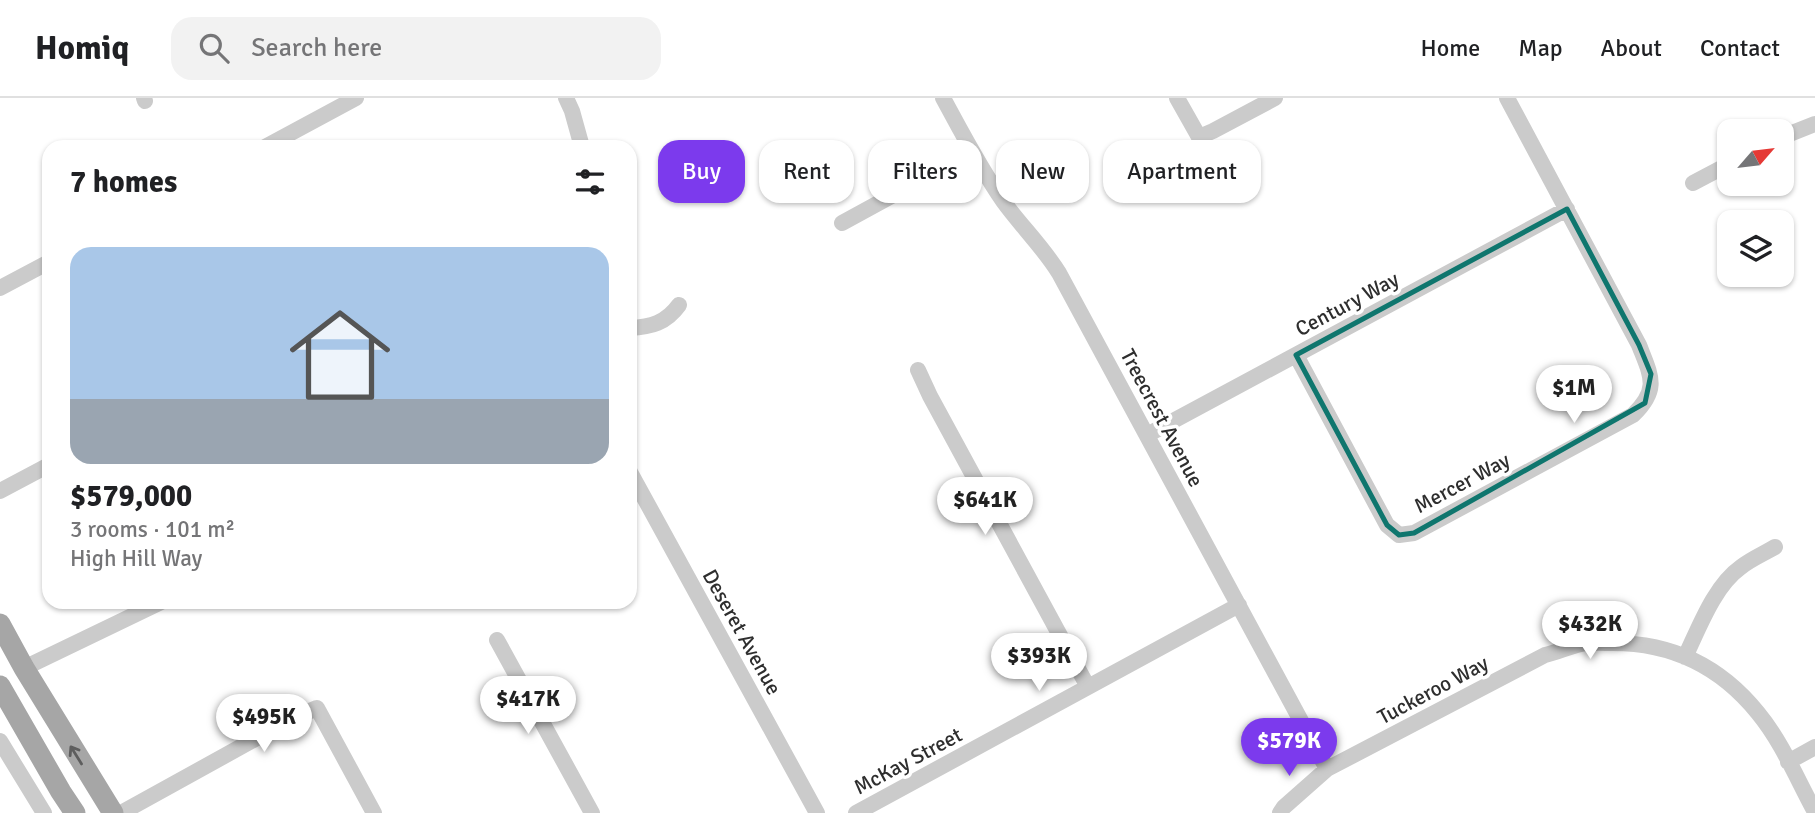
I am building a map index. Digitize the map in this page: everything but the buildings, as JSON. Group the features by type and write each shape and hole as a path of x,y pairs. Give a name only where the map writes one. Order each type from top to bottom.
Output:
{"main road":[{"path":"0,624 113,813"},
{"path":"0,657 6,664 24,668"},
{"path":"0,686 75,813"}],"street":[{"path":"278,140 356,98"},
{"path":"566,98 580,140"},
{"name":"Treecrest Avenue","path":"943,98 966,140"},
{"path":"1177,98 1199,137 1275,98"},
{"name":"Mercer Way","path":"1296,355 1387,525 1399,536 1414,533 1633,415 1645,403 1650,391 1650,374 1639,345 1507,98"},
{"path":"1794,132 1815,124"},
{"name":"Treecrest Avenue","path":"982,170 1005,204 1053,263 1327,769"},
{"path":"1693,183 1717,170"},
{"path":"842,223 879,203"},
{"name":"Century Way","path":"1147,435 1567,209"},
{"path":"0,288 42,266"},
{"path":"637,327 655,325 665,320 679,305"},
{"path":"918,370 1088,687"},
{"path":"0,491 42,469"},
{"name":"Deseret Avenue","path":"637,485 817,813"},
{"path":"1685,657 1705,614 1722,586 1739,568 1774,547"},
{"name":"McKay Street","path":"856,813 1239,605"},
{"path":"24,668 146,609"},
{"path":"497,640 593,813"},
{"name":"Tuckeroo Way","path":"1280,813 1327,769 1545,655 1584,643 1632,643 1672,651 1707,667 1733,685 1772,733 1815,812"},
{"path":"121,813 293,718 317,708 373,813"},
{"path":"0,741 42,812"},
{"path":"1788,762 1815,747"}],"highlighted area":[{"path":"1567,209 1639,345 1651,374 1645,403 1414,533 1399,535 1387,525 1296,355"}]}
